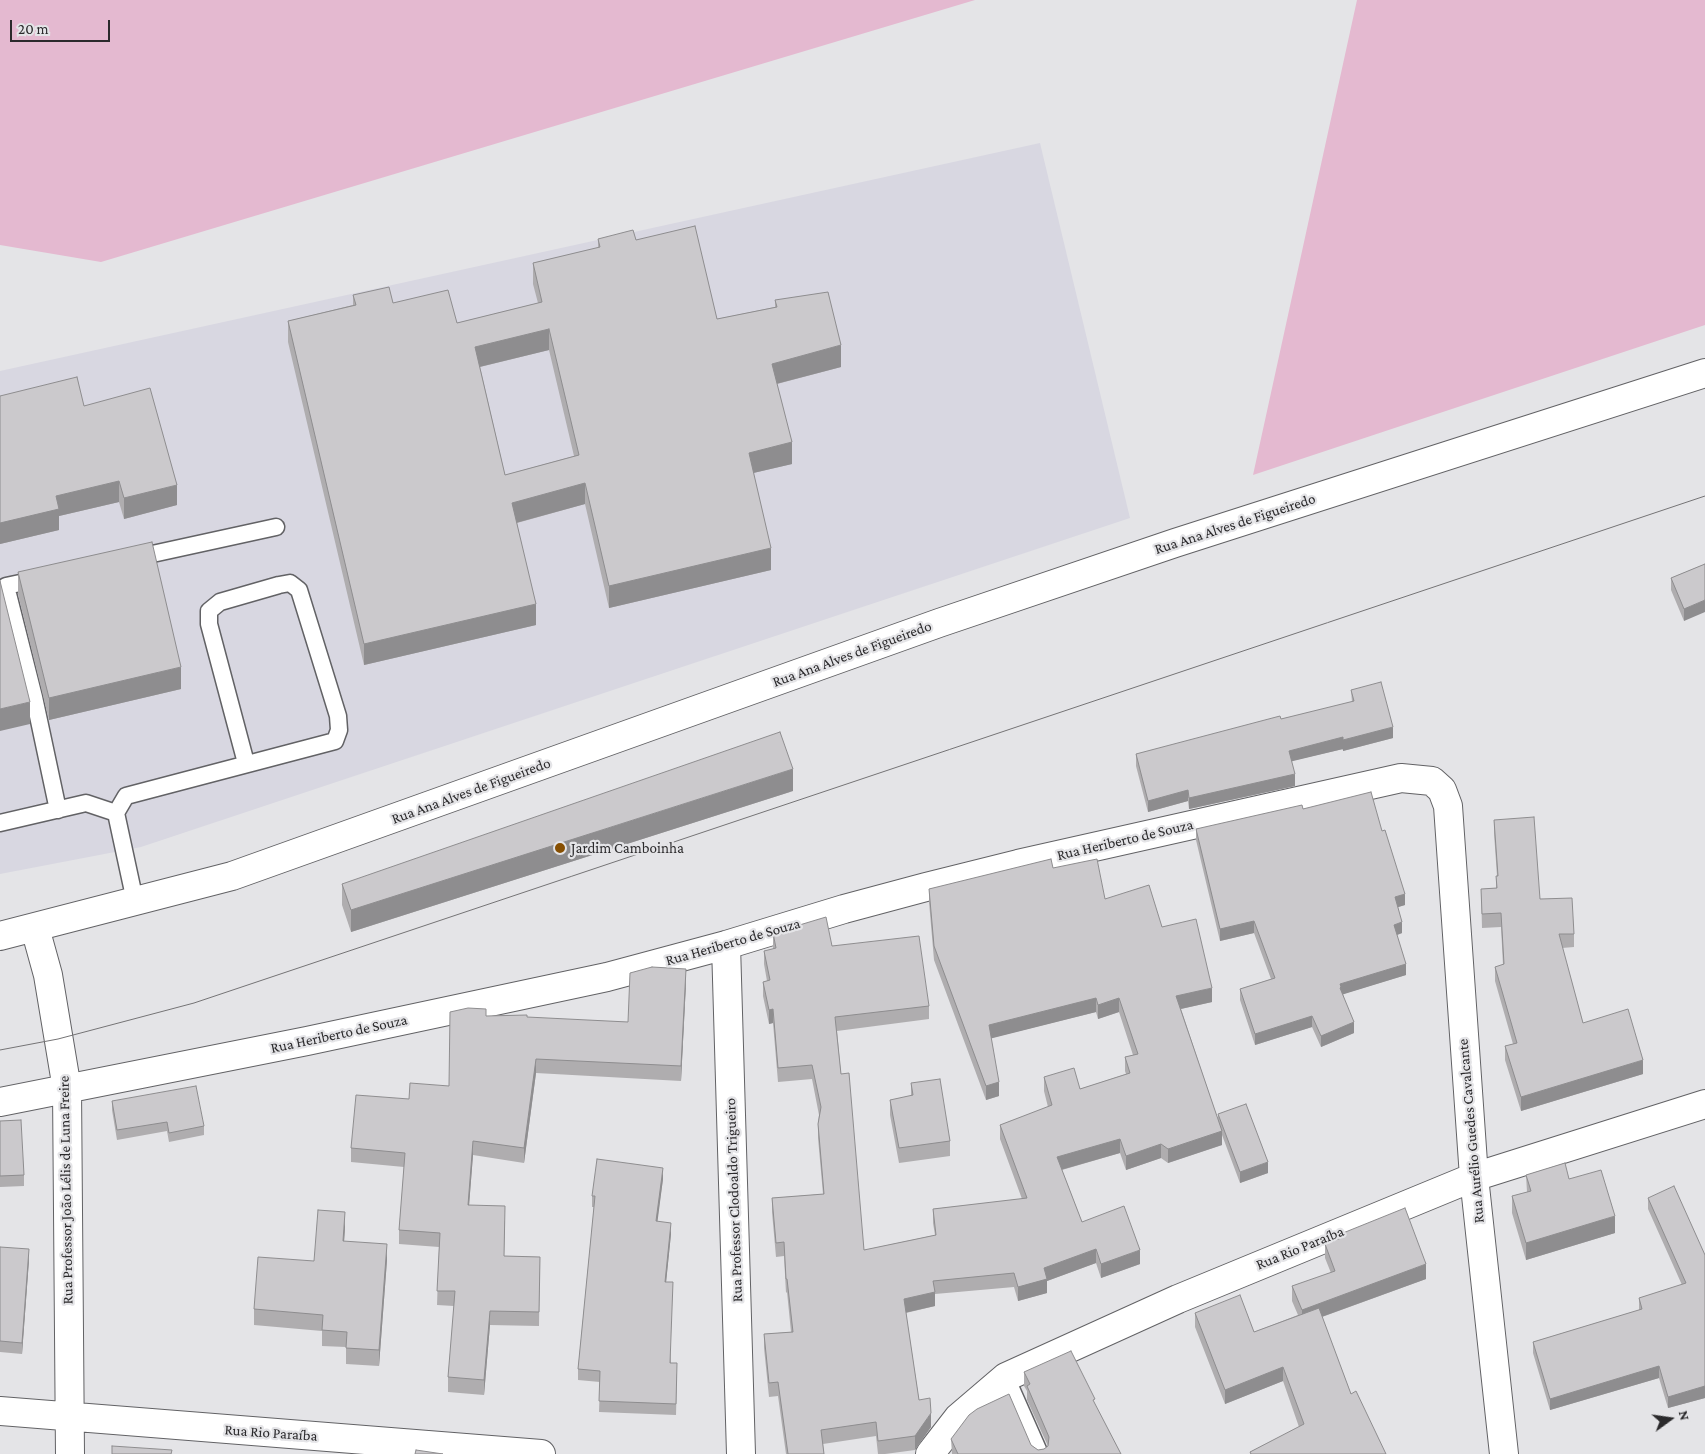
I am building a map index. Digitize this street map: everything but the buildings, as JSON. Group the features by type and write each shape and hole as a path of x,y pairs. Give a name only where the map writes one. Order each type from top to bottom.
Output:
{"street":[{"name":"Rua Ana Alves de Figueiredo","path":"0,936 232,876 930,626 1174,543 1705,374"},
{"name":"Rua Heriberto de Souza","path":"0,1102 297,1043 588,981 726,945 844,909 1009,866 1401,778 1418,778 1432,781 1442,790 1448,806"},
{"name":"Rua Aurélio Guedes Cavalcante","path":"1448,806 1474,1177 1504,1454"},
{"name":"Rua Professor João Lélis de Luna Freire","path":"35,928 48,975 67,1089 70,1454"},
{"name":"Rua Professor Clodoaldo Trigueiro","path":"726,945 741,1454"},
{"name":"Rua Rio Paraíba","path":"930,1454 958,1418 1006,1377 1178,1299 1474,1177 1705,1104"},
{"name":"Rua Rio Paraíba","path":"0,1411 542,1454"}],"lane":[{"path":"122,561 276,526"},
{"path":"54,576 6,586 34,697 58,810"},
{"path":"134,901 116,813 126,796 334,741 339,730 338,716 299,590 290,583 220,602 209,611 209,624 246,764"},
{"path":"0,823 86,803 116,813"},
{"path":"1006,1377 1040,1454"}],"shaded area":[{"path":"0,0 975,0 101,262 0,245"},
{"path":"1357,0 1705,0 1705,325 1253,475"},
{"path":"1040,143 1130,518 141,847 0,874 0,371"}],"tram line":[{"path":"0,1050 58,1039 194,1003 1705,496"}],"place":[{"name":"Jardim Camboinha","path":"560,848"}]}
